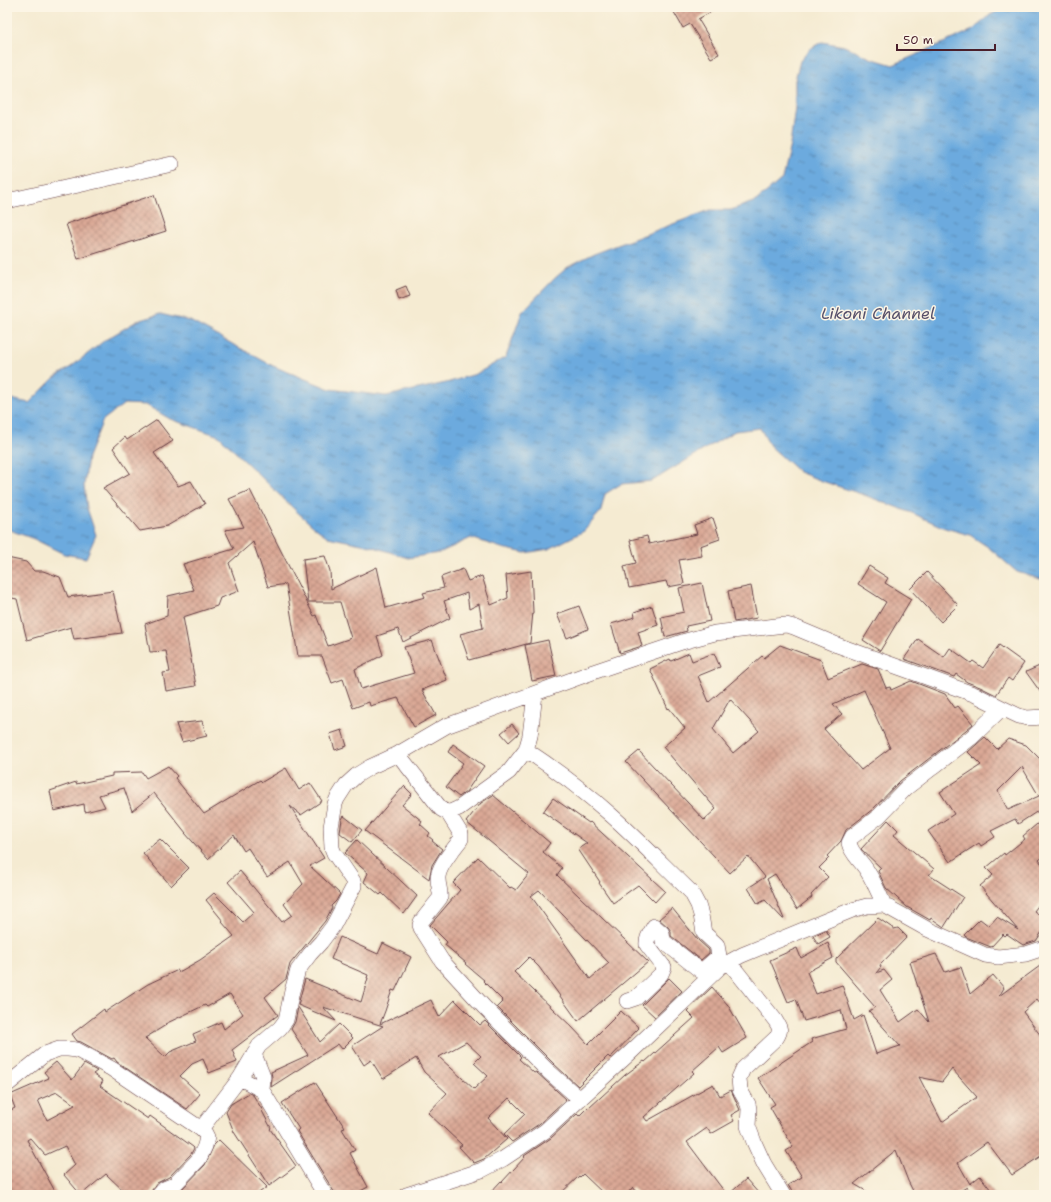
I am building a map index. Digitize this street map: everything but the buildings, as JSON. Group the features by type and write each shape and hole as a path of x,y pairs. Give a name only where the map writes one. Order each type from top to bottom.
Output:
{"street":[{"path":"7,201 172,164"},
{"path":"201,1129 240,1078 259,1046 280,1028 286,1020 298,970 310,954 322,942 333,926 354,886 353,881 332,848 332,820 337,799 346,785 357,775 398,754 446,726 593,672 695,638 715,633 786,625 794,626 837,645 976,695 1018,716 1027,718 1044,717"},
{"path":"448,813 459,808 509,772 526,750 530,736 535,694"},
{"path":"884,905 876,886 865,868 850,850 849,843 852,837 879,816 906,788 972,737 1002,708"},
{"path":"406,1195 482,1170 494,1164 545,1131 580,1099 707,973 719,956 717,944 704,934 698,905 691,892 612,816 578,787 526,750"},
{"path":"398,754 441,809 448,813 461,834 461,839 440,868 437,880 440,898 421,922 421,928 442,961 484,1007 548,1071 580,1099"},
{"path":"707,973 742,955 852,910 867,906 884,905 927,929 985,955 998,957 1026,954 1044,948"},
{"path":"627,1002 636,998 661,974 663,969 663,966 647,945 648,938 654,926 662,933 663,941 707,973"},
{"path":"728,962 780,1028 780,1032 777,1037 743,1069 739,1078 740,1090 749,1109 748,1126 754,1142 764,1164 783,1195"},
{"path":"7,1085 45,1054 59,1049 77,1050 112,1069 201,1129 207,1137 205,1146 198,1159 174,1185 164,1189 159,1195"},
{"path":"254,1054 262,1077 262,1090"},
{"path":"240,1078 262,1090 325,1195"}],"water":[{"name":"Likoni Channel","path":"1006,7 1044,7 1044,580 1017,572 988,547 970,535 945,528 912,513 799,472 770,446 760,428 735,431 652,481 621,484 605,494 601,511 584,531 549,549 525,553 502,548 471,538 439,553 408,558 371,546 328,537 294,509 219,436 170,419 146,405 124,404 103,420 88,457 84,486 87,508 96,535 86,558 64,554 7,528 7,398 29,403 54,378 71,367 105,340 137,321 160,314 190,321 273,366 330,389 386,396 446,383 476,374 506,357 522,312 554,279 568,267 594,254 710,210 731,210 756,201 782,179 790,145 795,107 795,80 800,61 811,48 822,42 844,46 870,58 893,65 973,30 990,15"}]}
